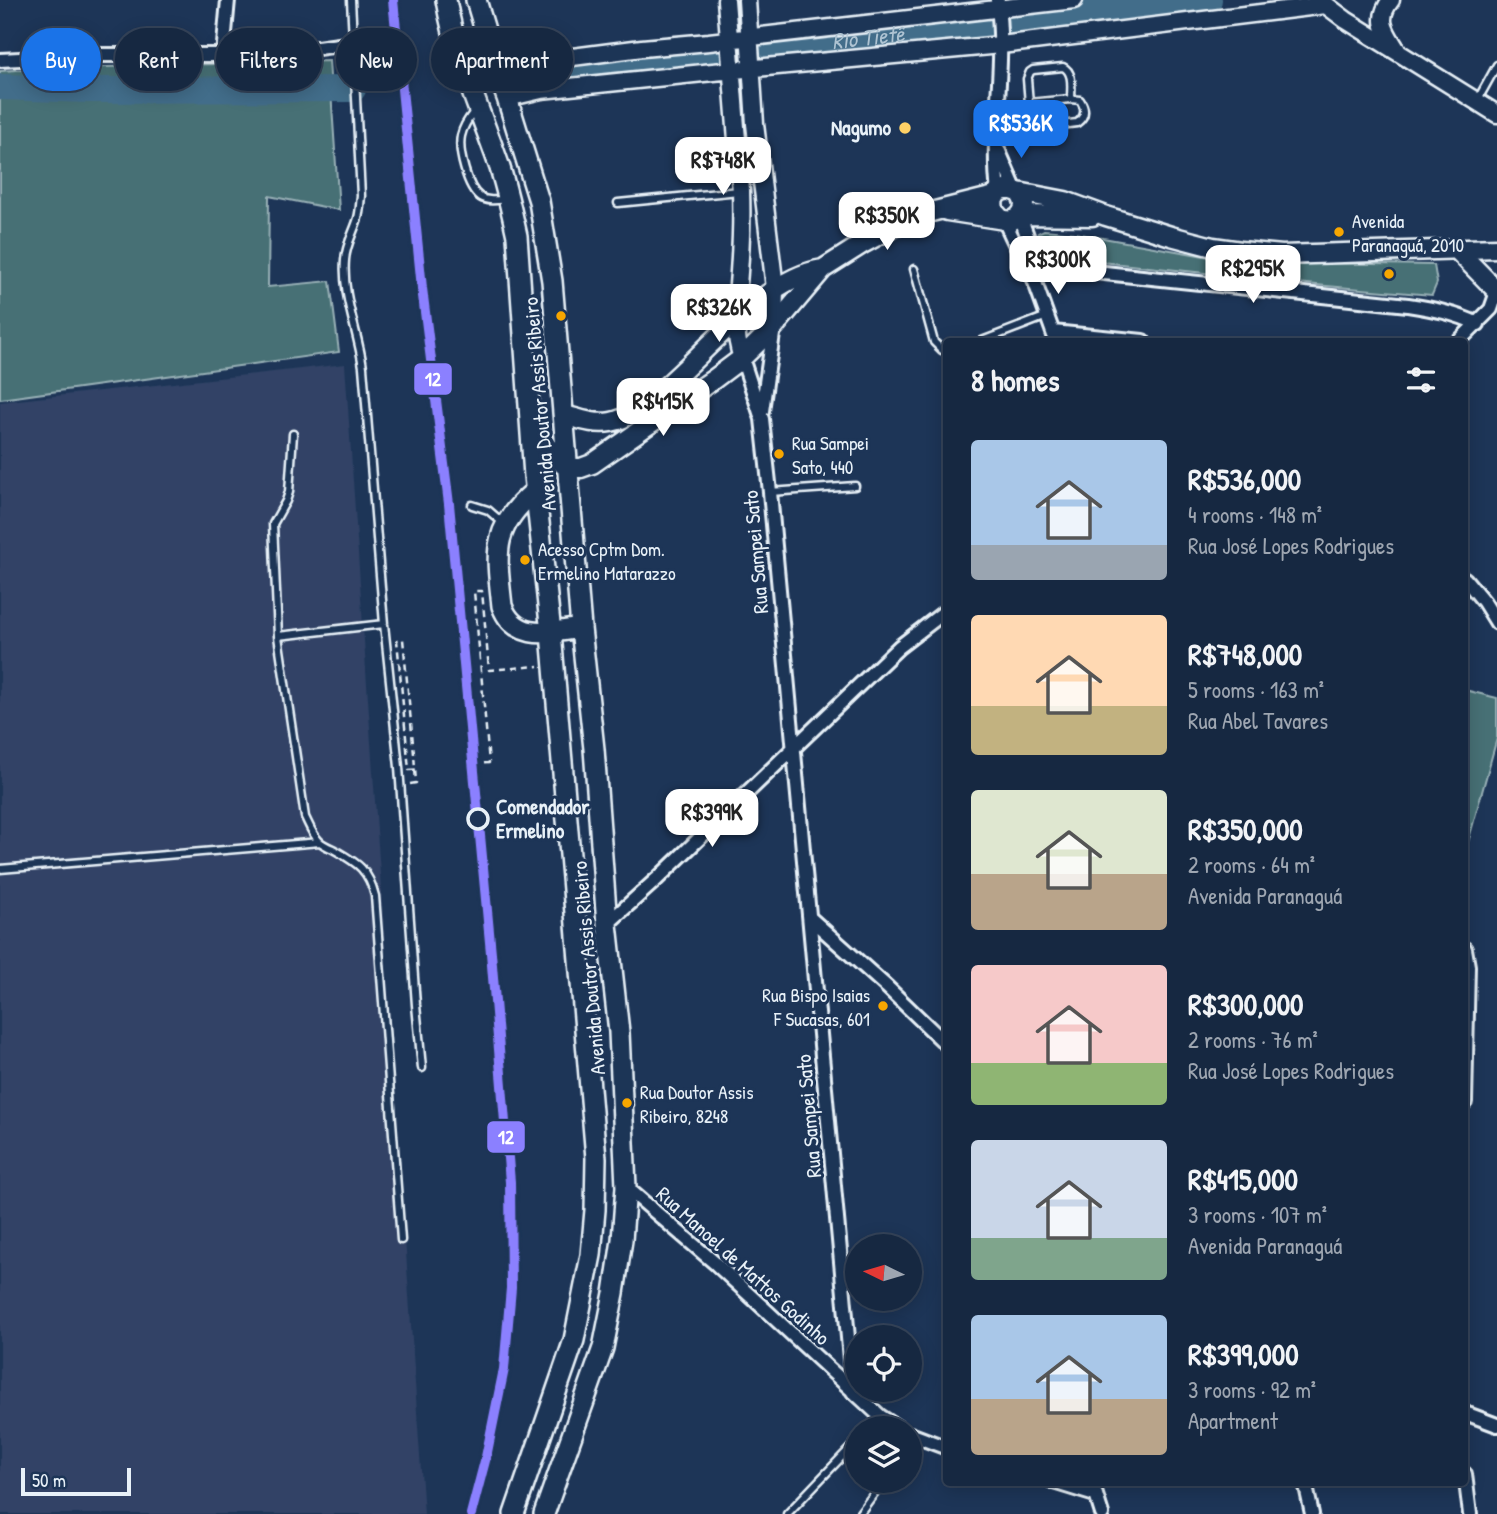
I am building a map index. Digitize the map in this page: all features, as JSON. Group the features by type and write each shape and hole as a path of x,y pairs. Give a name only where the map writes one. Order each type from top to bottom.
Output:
{"main road":[{"path":"446,0 452,28"},
{"name":"Avenida Doutor Assis Ribeiro","path":"476,0 484,28"},
{"name":"Avenida Doutor Assis Ribeiro","path":"471,91 509,198 517,236 530,423 551,633 596,1158 591,1255 574,1340 514,1514"},
{"name":"Avenida Doutor Assis Ribeiro","path":"504,91 539,201 552,281 607,924 619,1032 626,1187 622,1240 603,1348 544,1514"},
{"path":"1007,193 1024,201 1024,206 1011,218"},
{"path":"1007,193 993,201 994,211 1011,218"},
{"path":"530,423 552,454 568,468 581,468 592,464 742,358 774,327 823,268 864,243 923,214 1007,193 1065,201 1106,216 1213,247 1241,251 1282,255 1497,248"},
{"path":"940,210 1011,218 1106,216"},
{"path":"1457,250 1496,302"},
{"path":"564,415 595,422 610,422 629,415 671,382 775,288 807,271 823,268"},
{"path":"536,490 518,506 504,525 498,542 504,612 524,631 538,634 582,628"}],"street":[{"path":"225,28 228,0"},
{"path":"726,0 743,221 735,322 738,349 742,358"},
{"path":"747,0 755,124 775,288 774,327"},
{"path":"573,56 730,42 1074,0"},
{"path":"1391,0 1382,22 1398,52"},
{"path":"507,98 541,90 752,66 1001,43 1324,3 1497,114"},
{"path":"998,8 1001,43 996,137 1007,193"},
{"path":"0,60 98,55 216,55"},
{"path":"743,221 766,216"},
{"path":"1011,218 1019,253 1030,267 1055,337 1077,338"},
{"path":"1030,267 1408,305 1440,310 1478,324"},
{"path":"1462,338 1496,302"},
{"name":"Rua Sampei Sato","path":"762,419 774,327"},
{"name":"Rua Sampei Sato","path":"742,358 762,419 770,492 847,1325"},
{"path":"1468,583 1497,623"},
{"path":"607,924 898,647 943,613"},
{"path":"810,918 943,1041"},
{"name":"Rua Manoel de Mattos Godinho","path":"626,1187 716,1264 845,1385"},
{"name":"Rua Manoel de Mattos Godinho","path":"864,1402 880,1416"},
{"path":"1468,1414 1497,1425"},
{"path":"922,1442 943,1447"},
{"path":"1306,1486 1312,1514"},
{"path":"1466,1486 1470,1514"},
{"path":"1093,1489 1102,1514"}],"lane":[{"path":"351,0 353,28"},
{"path":"1476,102 1497,65"},
{"path":"1031,128 1027,79 1030,72 1067,68 1070,73 1071,99"},
{"path":"356,91 361,196 358,218 345,255 346,290 363,368 399,767 422,1068"},
{"path":"996,137 1031,128 1077,123 1084,113 1080,100 1029,103"},
{"path":"478,108 461,134 461,150 468,181 481,198 509,198"},
{"path":"618,203 741,191"},
{"path":"914,269 933,342 943,350"},
{"path":"990,338 1047,316"},
{"path":"293,434 289,492 273,524 278,636 305,817 320,842 359,864 373,889 401,1240"},
{"path":"770,492 855,486"},
{"path":"472,505 488,510 504,525"},
{"path":"278,636 384,624"},
{"path":"0,869 320,842"},
{"path":"787,1514 845,1454"},
{"path":"859,1514 874,1493"}],"path":[{"path":"472,764 489,762 474,591 482,591 489,670 541,665"},
{"path":"410,784 416,783 416,775 414,754 403,639 397,640 409,770 420,769"}],"shaded area":[{"path":"345,364 424,1514 0,1514 0,402"}],"green space":[{"path":"322,61 329,61 339,210 269,196 268,287 330,281 339,352 0,399 0,71 21,70 21,91 101,91 101,67 115,67 115,91 202,91 202,64 216,64 216,91 322,91"},
{"path":"1044,230 1238,262 1434,265 1437,283 1432,295 1045,256 1038,251 1034,242 1038,233"},
{"path":"1468,691 1497,698 1497,738 1468,842"}],"waterway":[{"name":"Rio Tietê","path":"573,70 1209,0"},
{"name":"Rio Tietê","path":"0,87 88,90 336,89"}],"transit line":[{"name":"12","path":"393,0 422,288 449,504 510,1182 511,1288 504,1369 471,1514"}],"place":[{"name":"Nagumo","path":"905,128"},
{"name":"Avenida Paranaguá, 2010","path":"1339,232"},
{"name":"Rua Sampei Sato, 440","path":"779,454"},
{"name":"Acesso Cptm Dom. Ermelino Matarazzo","path":"525,560"},
{"name":"Comendador Ermelino","path":"478,819"},
{"name":"Rua Bispo Isaias F Sucasas, 601","path":"883,1006"},
{"name":"Rua Doutor Assis Ribeiro, 8248","path":"627,1103"}]}
